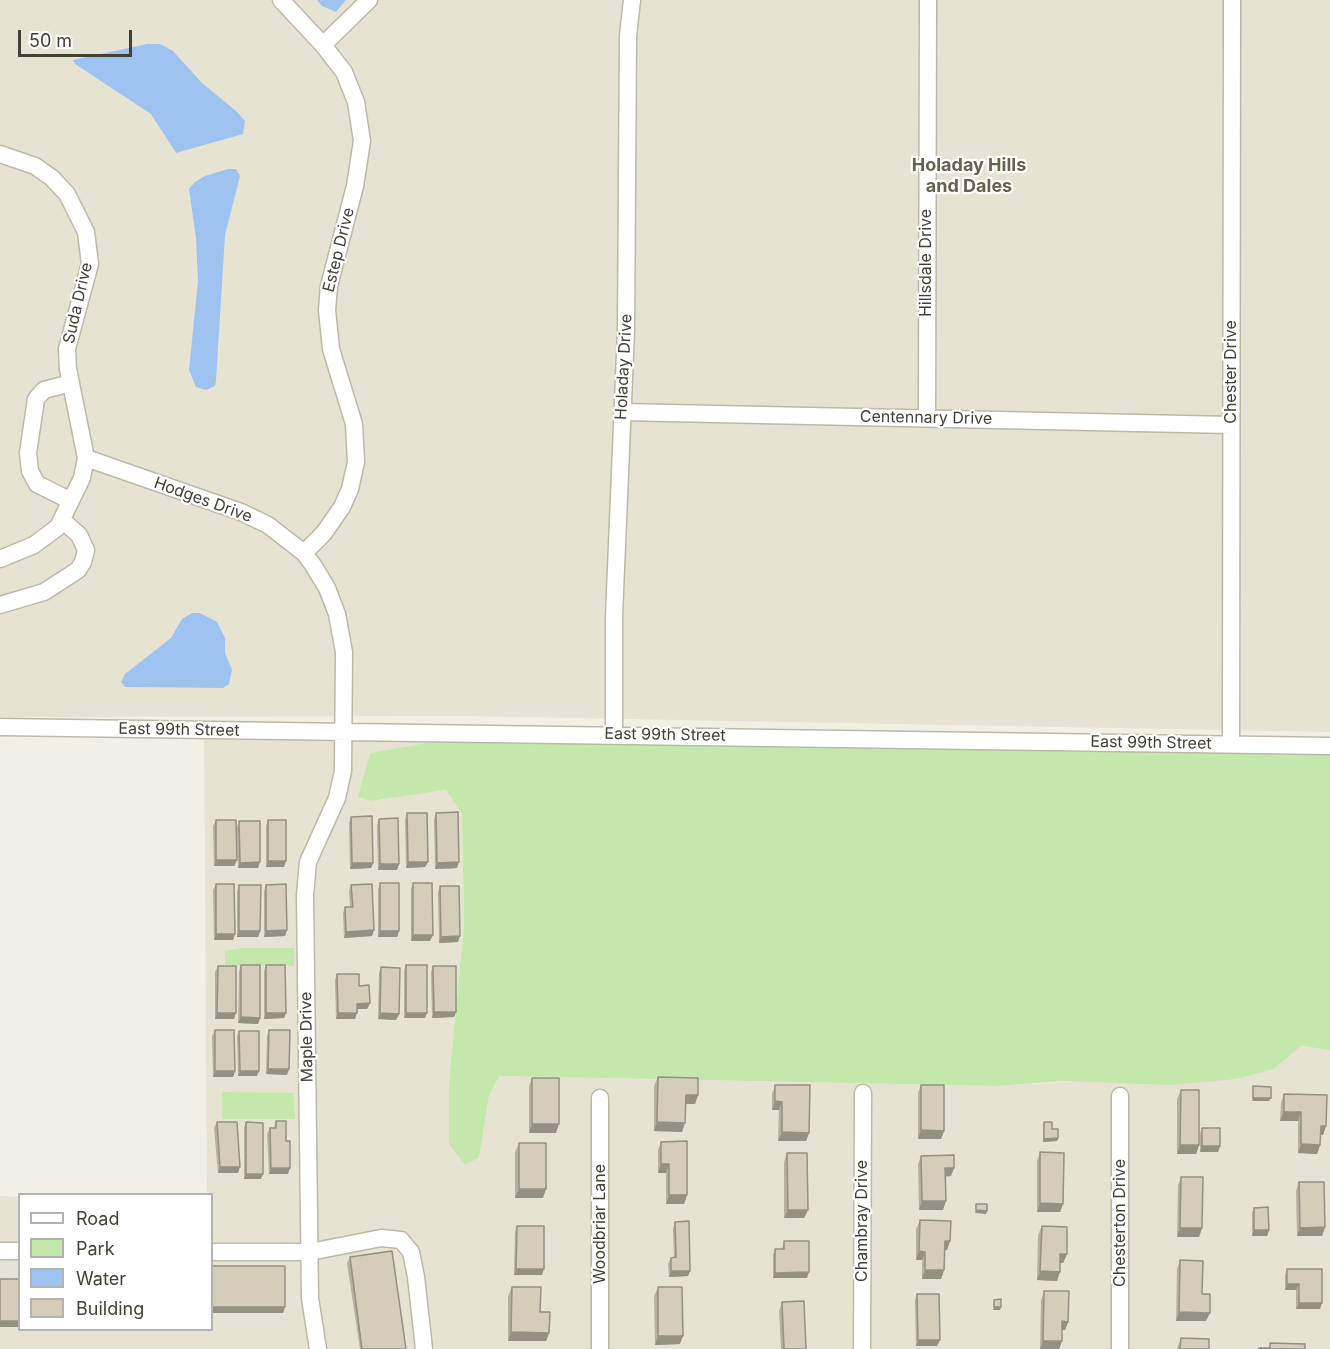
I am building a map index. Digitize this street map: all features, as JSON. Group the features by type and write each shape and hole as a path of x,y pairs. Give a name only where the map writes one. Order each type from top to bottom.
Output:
{"street":[{"name":"Estep Drive","path":"281,0 323,45 344,72 362,131 360,163 332,276 327,310 331,349 351,414 356,449 354,475 342,507 328,527 303,553"},
{"path":"323,45 369,0"},
{"name":"Holaday Drive","path":"614,734 614,616 626,330 628,36 632,0"},
{"name":"Hillsdale Drive","path":"927,418 928,0"},
{"name":"Chester Drive","path":"1231,744 1232,0"},
{"name":"Suda Drive","path":"0,154 35,166 52,178 72,201 86,231 90,264 68,342 71,383 86,458"},
{"path":"71,383 44,390 36,399 28,453 30,471 37,484 71,501"},
{"name":"Centennary Drive","path":"622,412 1231,425"},
{"path":"0,559 34,545 62,520 82,478 86,458"},
{"name":"Hodges Drive","path":"86,458 256,519 303,553 327,588 340,627 344,652 345,731"},
{"path":"0,605 44,592 72,574 83,562 84,544 62,520"},
{"name":"East 99th Street","path":"0,727 1330,746"},
{"name":"Maple Drive","path":"318,1349 310,1298 305,896 308,862 338,798 343,771 345,731"},
{"name":"Chambray Drive","path":"862,1349 863,1093"},
{"name":"Chesterton Drive","path":"1120,1096 1120,1349"},
{"name":"Woodbriar Lane","path":"600,1098 600,1349"},
{"path":"213,1252 310,1252 381,1238 401,1240 411,1252 417,1277 424,1349"},
{"path":"0,1251 18,1251"}],"shaded area":[{"path":"0,0 1330,0 1330,732 462,716 0,717"},
{"path":"204,740 444,740 372,801 446,790 462,814 464,924 449,1082 449,1143 465,1165 479,1158 489,1096 499,1076 997,1086 1274,1069 1300,1046 1330,1050 1330,1349 0,1349 0,1196 18,1197 18,1331 213,1331 213,1193 207,1193"}],"green space":[{"path":"444,740 1330,755 1330,1050 1301,1046 1274,1069 1236,1079 1171,1085 1063,1081 997,1086 499,1076 489,1096 479,1158 465,1165 449,1144 449,1082 464,924 462,814 446,790 371,801 358,797 370,753"},
{"path":"242,948 294,948 294,966 225,965 225,951"},
{"path":"222,1092 294,1093 295,1119 222,1119"}],"water":[{"path":"317,0 346,0 336,12 322,6"},
{"path":"147,44 160,44 173,51 202,83 245,121 243,134 176,153 151,114 75,64 73,60"},
{"path":"236,169 240,176 225,235 216,380 215,386 206,390 196,387 189,370 198,281 196,238 189,189 205,176"},
{"path":"192,613 200,613 217,622 225,638 225,653 232,670 229,684 223,688 125,687 121,682 125,674 171,638 182,619"}],"building":[{"path":"458,812 459,862 437,863 436,813"},
{"path":"407,813 427,813 428,862 408,862"},
{"path":"372,816 373,863 352,863 351,817"},
{"path":"398,818 399,864 380,864 379,819"},
{"path":"216,820 236,820 237,860 216,860"},
{"path":"268,820 286,820 286,861 268,861"},
{"path":"239,821 260,821 260,862 240,863"},
{"path":"380,883 399,883 399,931 380,931"},
{"path":"413,883 432,883 433,935 413,935"},
{"path":"216,884 234,884 235,934 216,934"},
{"path":"286,884 287,930 266,931 266,885"},
{"path":"372,884 374,930 346,932 345,907 353,907 351,885"},
{"path":"239,885 261,885 260,931 239,931"},
{"path":"440,886 459,886 460,936 441,937"},
{"path":"241,965 260,965 260,1018 241,1017"},
{"path":"266,965 285,965 286,1013 266,1013"},
{"path":"406,965 427,965 427,1013 406,1013"},
{"path":"218,966 236,966 236,1013 217,1013"},
{"path":"433,966 456,966 456,1012 434,1012"},
{"path":"381,967 400,968 399,1014 380,1013"},
{"path":"337,974 359,974 359,986 369,985 370,1003 357,1004 357,1013 338,1013"},
{"path":"215,1030 234,1030 235,1071 215,1071"},
{"path":"269,1030 290,1030 289,1069 268,1069"},
{"path":"239,1031 259,1031 259,1071 240,1071"},
{"path":"658,1077 698,1078 698,1095 686,1095 685,1123 657,1122"},
{"path":"532,1078 559,1078 559,1124 532,1124"},
{"path":"775,1085 810,1085 809,1133 782,1132 782,1102 775,1101"},
{"path":"921,1085 944,1085 944,1131 921,1130"},
{"path":"1253,1086 1271,1087 1271,1098 1253,1098"},
{"path":"1181,1090 1199,1090 1199,1145 1180,1145"},
{"path":"1284,1094 1327,1095 1326,1126 1321,1126 1320,1145 1301,1144 1301,1112 1284,1112"},
{"path":"276,1121 286,1121 286,1141 290,1141 290,1168 271,1168 270,1128 276,1128"},
{"path":"217,1122 237,1122 240,1167 220,1167"},
{"path":"246,1122 263,1123 263,1174 246,1174"},
{"path":"1044,1122 1052,1122 1052,1129 1058,1129 1058,1138 1044,1139"},
{"path":"1202,1128 1220,1128 1220,1146 1202,1146"},
{"path":"687,1141 687,1195 669,1195 669,1164 661,1164 661,1142"},
{"path":"519,1143 546,1143 546,1189 519,1189"},
{"path":"1040,1152 1064,1153 1063,1204 1040,1203"},
{"path":"787,1153 807,1153 808,1210 788,1210"},
{"path":"954,1155 954,1168 945,1168 946,1201 922,1201 921,1156"},
{"path":"1181,1177 1203,1177 1202,1228 1180,1228"},
{"path":"1299,1182 1324,1182 1325,1227 1300,1228"},
{"path":"976,1204 987,1204 987,1211 976,1210"},
{"path":"1268,1207 1269,1230 1254,1230 1254,1208"},
{"path":"920,1220 951,1221 950,1241 945,1241 944,1270 925,1270 925,1252 919,1251"},
{"path":"689,1221 690,1271 671,1271 671,1258 676,1257 675,1222"},
{"path":"517,1226 544,1226 544,1269 516,1269"},
{"path":"1042,1226 1067,1227 1067,1254 1060,1254 1060,1272 1040,1271"},
{"path":"784,1241 809,1241 809,1272 775,1273 775,1249 784,1249"},
{"path":"392,1251 406,1349 362,1349 350,1257"},
{"path":"1180,1260 1203,1261 1202,1294 1210,1294 1210,1313 1179,1312"},
{"path":"213,1266 285,1266 285,1307 213,1307"},
{"path":"1287,1269 1322,1269 1322,1303 1299,1303 1299,1284 1287,1284"},
{"path":"0,1279 18,1279 18,1321 0,1321"},
{"path":"512,1287 541,1287 540,1312 550,1312 549,1333 511,1332"},
{"path":"658,1287 682,1287 683,1336 658,1336"},
{"path":"1044,1291 1069,1291 1068,1322 1062,1321 1062,1341 1043,1341"},
{"path":"917,1294 939,1294 940,1340 918,1340"},
{"path":"1001,1299 1001,1307 994,1307 994,1300"},
{"path":"804,1301 806,1349 784,1349 782,1302"},
{"path":"1181,1338 1209,1339 1209,1349 1180,1349"},
{"path":"1270,1343 1305,1344 1305,1349 1259,1349 1270,1348"}],"district":[{"name":"Holaday Hills and Dales","path":"969,176"}]}
